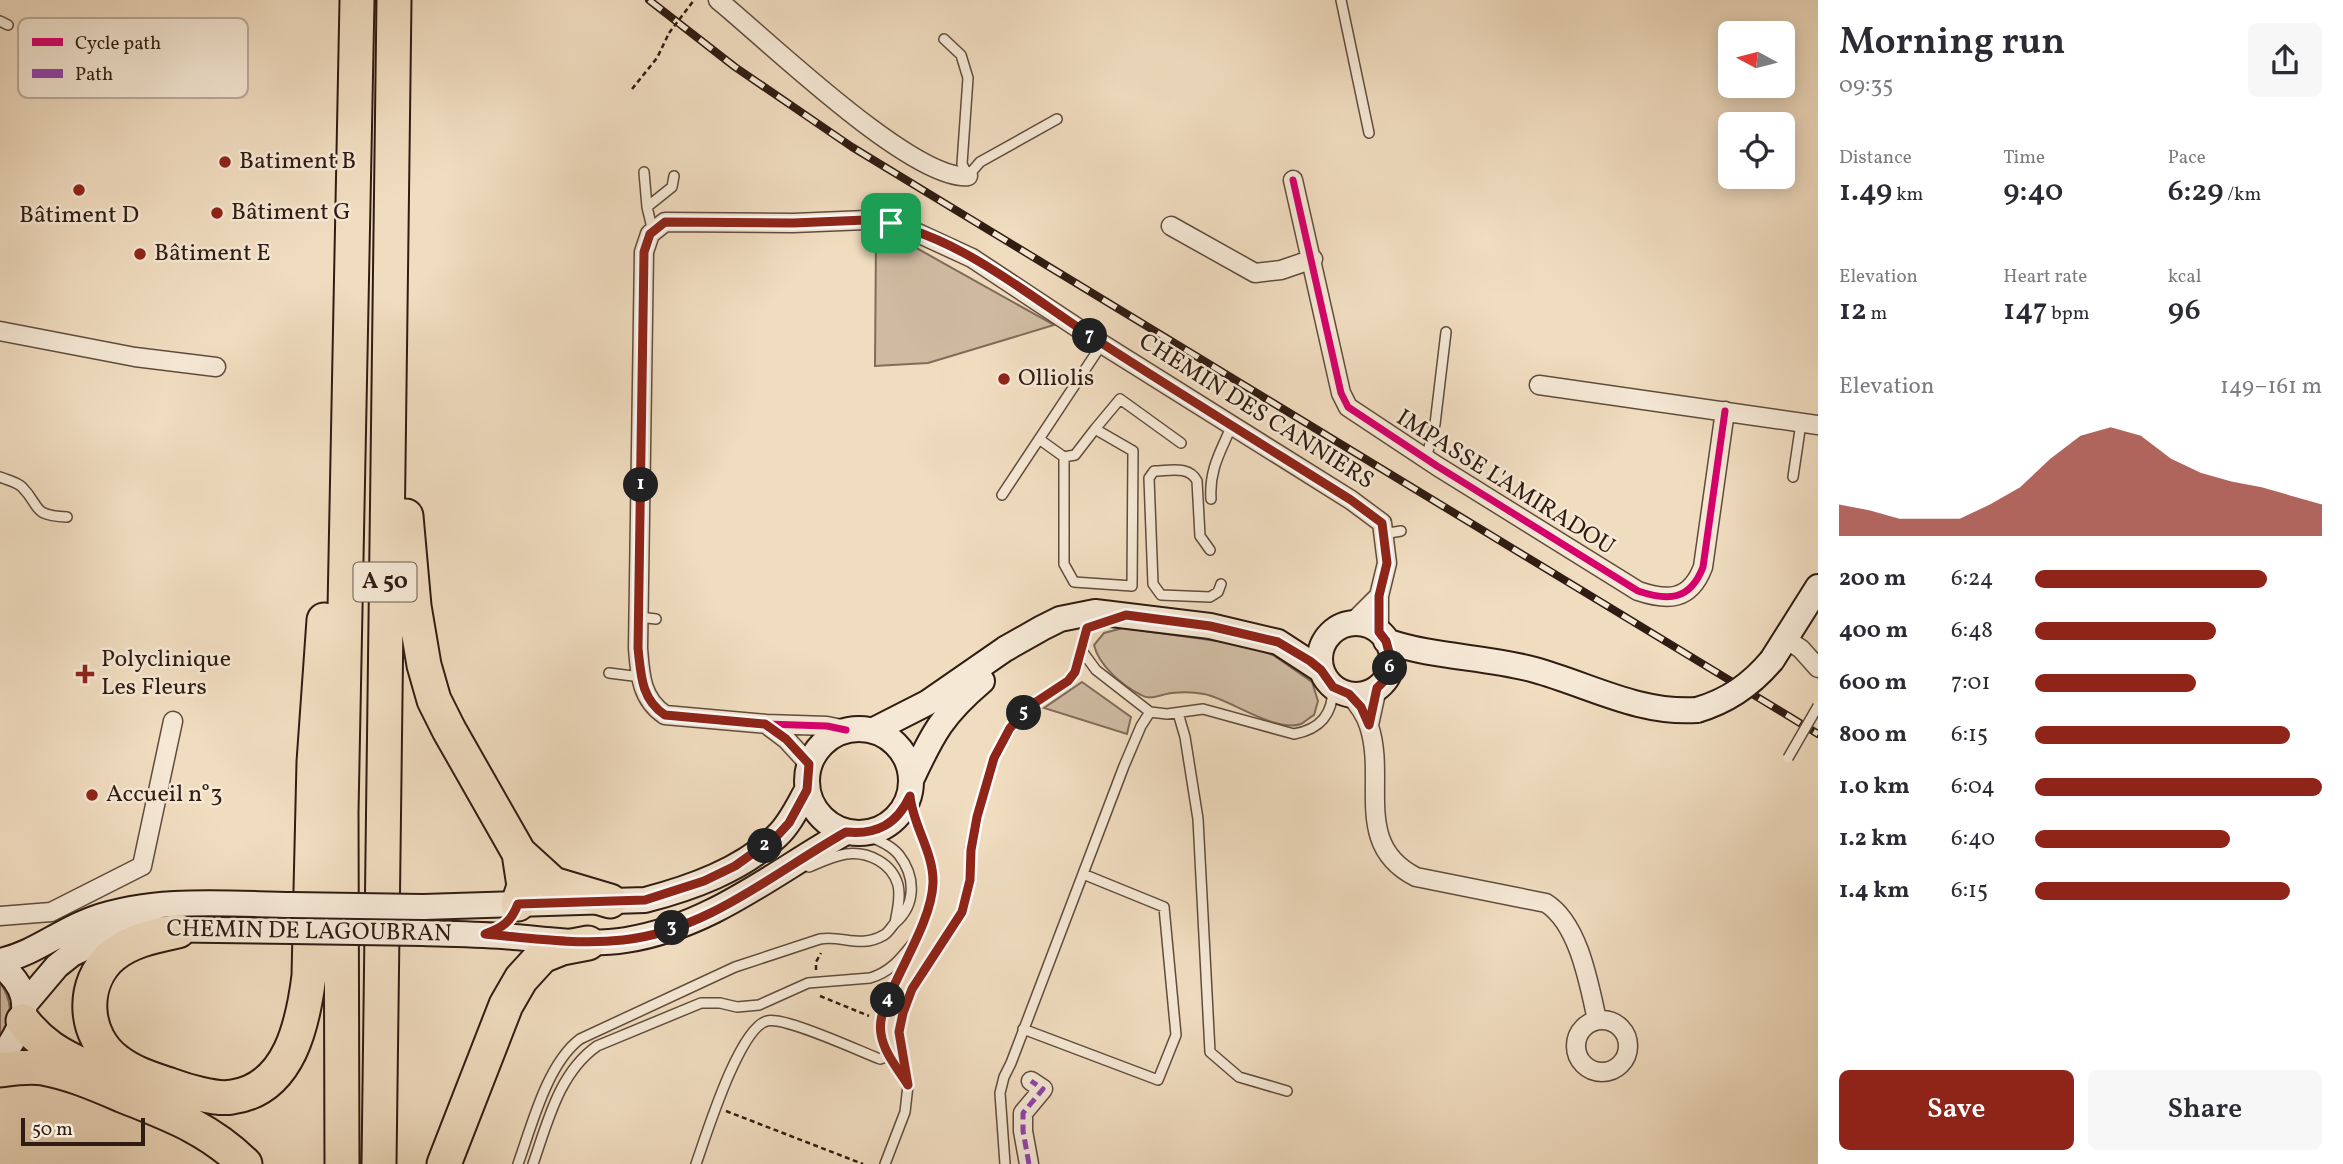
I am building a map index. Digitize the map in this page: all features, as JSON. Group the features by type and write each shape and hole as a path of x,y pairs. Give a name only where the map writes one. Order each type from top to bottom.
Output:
{"highway":[{"name":"A 50","path":"342,1164 341,812 357,0"},
{"name":"A 50","path":"379,1164 394,0"},
{"path":"392,143 407,544 424,665 434,700 519,853 553,884 610,901"},
{"path":"24,1013 39,1041 55,1053 148,1090 177,1100 194,1102 231,1098 251,1091 269,1079 283,1064 296,1039 304,1012 309,976 314,762 328,553 331,429 352,304"},
{"path":"518,904 524,886 519,853"},
{"path":"178,931 143,939 114,954 96,980 88,1011 91,1026 102,1048 130,1070 187,1091 231,1098"},
{"path":"444,1164 506,1005 521,979 542,956 562,948 588,943"},
{"path":"0,1070 28,1066 65,1073 195,1125 228,1147 245,1164"}],"main road":[{"path":"1126,615 1084,639 1033,647 1009,660 958,701 929,740 899,815 882,828 854,833 825,821 811,802 807,790 809,764 817,749 830,737 846,730 874,730 909,713 1005,649 1060,619 1095,612 1126,615 1210,626 1278,642 1307,640 1361,624 1421,652 1534,670 1645,707 1679,711 1697,710 1722,701 1755,680 1772,660 1818,587"},
{"path":"1334,684 1321,650 1341,628"},
{"path":"1382,636 1391,660 1383,679"},
{"path":"1278,642 1334,684 1368,693 1421,652"},
{"path":"874,730 886,736 904,754 911,787"},
{"name":"CHEMIN DE LAGOUBRAN","path":"0,963 26,953 91,919 138,908 208,903 423,907 645,900 704,881 735,866 777,836 789,823 807,790"},
{"name":"CHEMIN DE LAGOUBRAN","path":"0,1059 16,1038 24,1013 57,966 90,943 114,934 141,929 485,934 588,943 625,940 676,927 705,916 854,833"},
{"path":"485,934 502,928 512,917 518,904"},
{"path":"0,963 19,984 24,1013"}],"street":[{"path":"718,0 826,93 912,156 946,174 968,176"},
{"name":"IMPASSE L'AMIRADOU","path":"1293,180 1341,393 1348,407 1426,459 1638,591 1659,598 1678,596 1693,586 1703,567 1725,411"},
{"name":"CHEMIN DES CANNIERS","path":"653,232 665,222 678,221 793,223 866,220 891,223 972,258 1102,344 1364,509 1392,532 1379,596 1382,636"},
{"path":"1171,226 1255,274 1281,270 1312,259"},
{"path":"653,232 644,252 648,618 641,677 645,694 655,708 665,715 700,713 765,724 827,726 846,730"},
{"path":"0,331 135,357 216,367"},
{"path":"1539,385 1810,424"},
{"path":"1341,628 1379,596"},
{"path":"1786,639 1801,649 1818,668"},
{"path":"1369,725 1383,679"},
{"path":"1334,684 1361,707 1369,725 1373,738 1378,834 1387,854 1399,868 1416,877 1546,903 1558,910 1576,944 1588,979 1597,1020"},
{"path":"0,916 51,912 142,866 173,721"},
{"path":"765,724 786,739 809,764"},
{"path":"1029,1164 1023,1131 1023,1113 1043,1088 1031,1081"}],"lane":[{"path":"1341,0 1370,133"},
{"path":"944,39 961,55 968,78 962,164 968,176 980,162 1057,119"},
{"path":"644,172 647,207 653,232"},
{"path":"647,207 672,187 674,176"},
{"path":"1426,459 1435,425 1447,332"},
{"path":"1002,495 1102,344"},
{"path":"1039,439 1064,457 1075,456 1120,398 1181,443"},
{"path":"1793,477 1810,424"},
{"path":"1211,499 1210,479 1232,425"},
{"path":"1064,457 1064,564 1074,582 1132,586 1133,452 1095,429"},
{"path":"1210,550 1200,536 1197,481 1194,475 1188,470 1154,471 1149,478 1153,584 1161,595 1210,597 1218,592 1221,584"},
{"path":"0,477 20,485 38,511 67,517"},
{"path":"1084,639 1096,670 1150,712 1178,713 1203,709 1294,734 1307,732 1320,725 1328,715 1333,701 1334,684"},
{"path":"885,1164 905,1112 908,1085 899,1032 903,1013 912,989 962,912 970,880 971,850 977,817 994,758 1010,728 1030,706 1068,681 1075,672 1084,639"},
{"path":"609,673 641,677"},
{"path":"1788,758 1818,706"},
{"path":"1005,1164 1000,1093 1004,1077 1012,1063 1141,726 1150,712"},
{"path":"1178,713 1185,737 1198,819 1210,1052 1239,1077 1287,1091"},
{"path":"908,1085 889,1056 880,1029 882,1012 928,907 933,884 928,858 911,812 911,787"},
{"path":"518,1164 554,1068 565,1052 580,1039 735,967 820,939 831,937 860,943 885,935 906,913 913,888 910,876 898,854 877,840 854,833"},
{"path":"777,875 847,853 872,856 891,870 898,884 899,898 894,923"},
{"path":"1023,1029 1158,1080 1175,1035 1164,907 1083,874"},
{"path":"533,1164 563,1082 582,1056 597,1046 701,1003 737,1007 759,1004 808,983 880,975 897,963 914,942"},
{"path":"696,1164 742,1045 760,1024 773,1020 785,1022 880,1059 889,1056"}],"path":[{"path":"632,89 657,58 669,33 694,0"},
{"path":"717,1107 863,1164"}],"shaded area":[{"path":"876,237 911,245 1054,325 928,363 875,366"},
{"path":"1123,628 1246,645 1273,655 1312,682 1318,701 1314,715 1301,724 1290,726 1266,720 1204,694 1176,693 1156,697 1141,695 1112,674 1094,645 1104,633"},
{"path":"1082,682 1131,717 1127,734 1044,708"},
{"path":"0,982 10,1008 8,1021 0,1035"}],"railway":[{"path":"649,0 735,67 852,147 1818,734"}],"marked path":[{"path":"1029,1164 1023,1131 1023,1113 1043,1089 1031,1081"}],"cycle path":[{"path":"1293,180 1341,393 1348,407 1437,466 1638,591 1659,596 1677,596 1685,592 1698,578 1703,567 1725,411"},
{"path":"846,730 827,726 766,724 665,715 651,702 643,686 638,648 644,252 650,234 665,222 793,223 866,220 891,223 909,229 972,258 1102,344 1351,500 1382,523 1387,563 1379,596 1379,632"}],"place":[{"name":"Batiment B","path":"225,162"},
{"name":"Bâtiment D","path":"79,190"},
{"name":"Bâtiment G","path":"217,213"},
{"name":"Bâtiment E","path":"140,254"},
{"name":"Olliolis","path":"1004,379"},
{"name":"Polyclinique Les Fleurs","path":"85,674"},
{"name":"Accueil n°3","path":"92,795"}],"route":[{"path":"866,220 891,223 972,258 1102,344 1351,500 1382,523 1387,563 1379,596 1379,632 1390,650 1391,660 1385,680 1377,688 1369,725 1361,707 1349,694 1333,687 1321,670 1310,661 1278,642 1227,629 1126,615 1087,628 1075,672 1068,681 1030,706 1010,728 994,758 977,817 971,850 970,880 962,912 912,989 903,1013 899,1032 908,1085 889,1056 880,1029 882,1012 921,926 932,894 932,875 911,812 910,796 899,815 882,828 861,834 846,832 732,902 676,927 625,940 588,943 485,934 502,928 512,917 518,904 645,900 676,892 735,866 763,848 789,823 807,790 809,764 786,739 765,724 665,715 655,708 645,694 638,648 644,252 650,234 665,222 793,223 866,220"}]}
